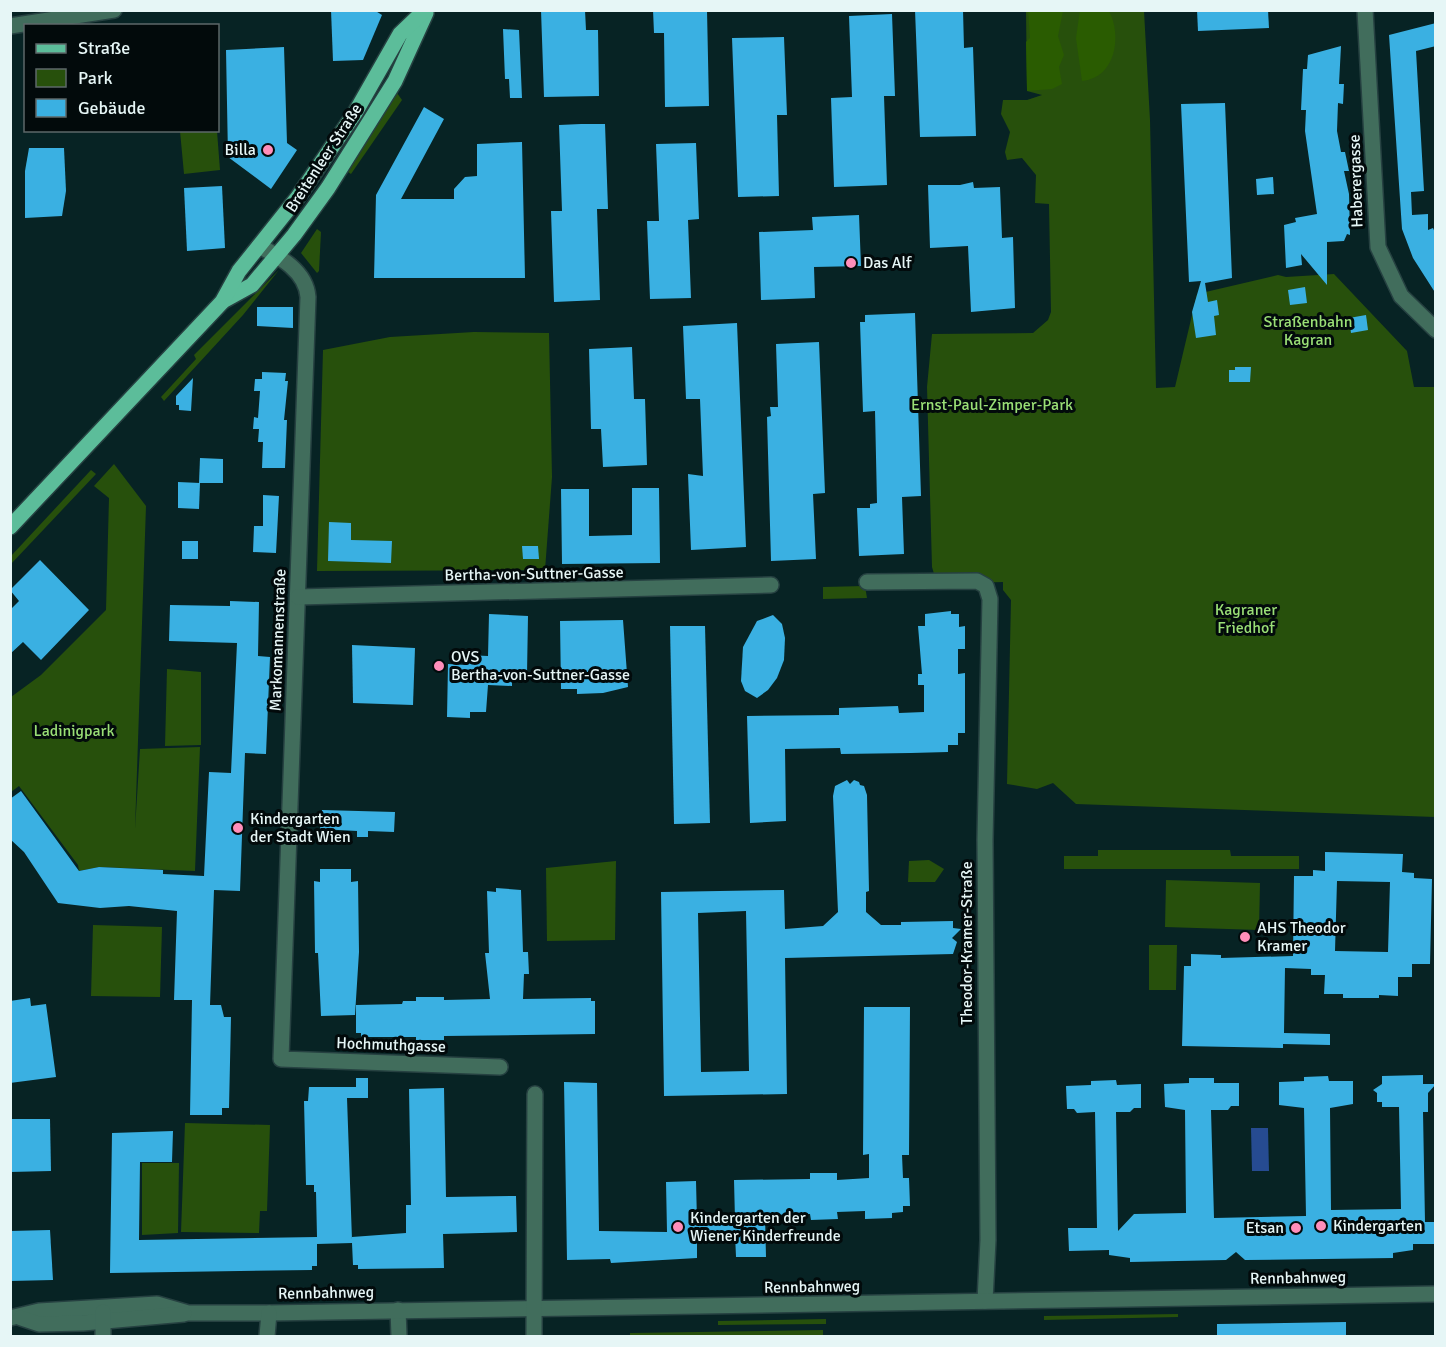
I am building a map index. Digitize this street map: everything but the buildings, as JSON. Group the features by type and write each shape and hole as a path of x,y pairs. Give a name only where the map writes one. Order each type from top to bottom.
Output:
{"main road":[{"name":"Breitenleer Straße","path":"10,527 222,302 239,271 349,123 381,71 400,34 426,10"},
{"name":"Breitenleer Straße","path":"222,302 252,285 328,188 394,81 426,10"}],"street":[{"path":"10,26 114,10"},
{"name":"Haberergasse","path":"1365,10 1378,247 1401,296 1436,330"},
{"name":"Markomannenstraße","path":"259,246 277,255 302,278 308,297 281,1059"},
{"name":"Theodor-Kramer-Straße","path":"867,582 977,581 986,586 990,599 985,840 988,1240 986,1301"},
{"name":"Bertha-von-Suttner-Gasse","path":"298,597 771,585"},
{"name":"Hochmuthgasse","path":"281,1059 500,1067"},
{"path":"534,1336 536,1309 535,1094"},
{"name":"Rennbahnweg","path":"16,1318 39,1324 85,1330 103,1329 188,1313 1436,1294"},
{"name":"Rennbahnweg","path":"16,1318 39,1311 157,1304 188,1313"},
{"path":"103,1306 103,1329"},
{"path":"76,1309 85,1330"},
{"path":"398,1310 399,1336"},
{"path":"267,1336 269,1313"}],"green space":[{"path":"1080,10 1109,11 1115,32 1113,54 1109,64 1093,78 1082,81 1076,38"},
{"name":"Kagraner Friedhof","path":"1026,11 1144,11 1150,120 1156,388 1175,387 1197,294 1278,275 1286,277 1334,274 1407,351 1414,387 1435,387 1435,817 1076,804 1053,783 1037,789 1007,784 1011,600 1003,590 1003,582 937,584 932,567 927,387 932,334 1033,333 1048,320 1051,312 1049,204 1035,203 1036,175 1022,158 1007,160 1005,152 1010,132 1001,114 1003,100 1027,100 1042,95 1027,91"},
{"path":"1028,11 1063,11 1058,36 1064,55 1059,67 1062,84 1052,89 1027,91 1026,42 1030,38"},
{"path":"397,93 402,100 351,174 348,172"},
{"path":"180,132 217,132 220,170 184,174"},
{"path":"317,229 321,232 317,273 301,253"},
{"path":"279,270 243,315 164,401 161,397 196,359 194,355"},
{"path":"474,332 549,333 552,477 545,570 317,571 323,350 390,337"},
{"name":"Ladinigpark","path":"114,464 146,506 135,829 140,749 200,747 195,871 99,867 79,871 78,865 19,786 11,792 11,697 41,675 106,610 109,498 94,486"},
{"path":"91,470 96,474 11,564 11,556"},
{"path":"865,586 867,598 823,599 823,587"},
{"path":"167,669 201,672 201,745 165,746"},
{"path":"1098,850 1230,850 1231,856 1299,856 1299,869 1064,869 1064,856 1098,856"},
{"path":"929,860 944,869 935,882 908,882 909,861"},
{"path":"616,861 615,940 547,941 546,868"},
{"path":"1166,880 1260,883 1259,930 1165,927"},
{"path":"93,925 162,927 160,997 91,996"},
{"path":"1149,945 1177,945 1176,990 1149,990"},
{"path":"185,1123 270,1125 267,1211 260,1211 259,1233 181,1232"},
{"path":"142,1163 179,1163 178,1233 142,1235"},
{"path":"1178,1314 1178,1317 1044,1320 1044,1316"},
{"path":"826,1319 826,1324 718,1325 718,1321"},
{"path":"823,1330 823,1336 630,1336 630,1333"}],"water":[{"path":"1251,1128 1268,1128 1269,1171 1252,1171"}],"place":[{"name":"Billa","path":"268,150"},
{"name":"Das Alf","path":"851,263"},
{"name":"OVS Bertha-von-Suttner-Gasse","path":"439,666"},
{"name":"Kindergarten der Stadt Wien","path":"238,828"},
{"name":"AHS Theodor Kramer","path":"1245,937"},
{"name":"Kindergarten","path":"1321,1226"},
{"name":"Kindergarten der Wiener Kinderfreunde","path":"678,1227"},
{"name":"Etsan","path":"1296,1228"}],"park label":[{"name":"Straßenbahn Kagran","path":"1308,331"},
{"name":"Ernst-Paul-Zimper-Park","path":"992,405"}]}
